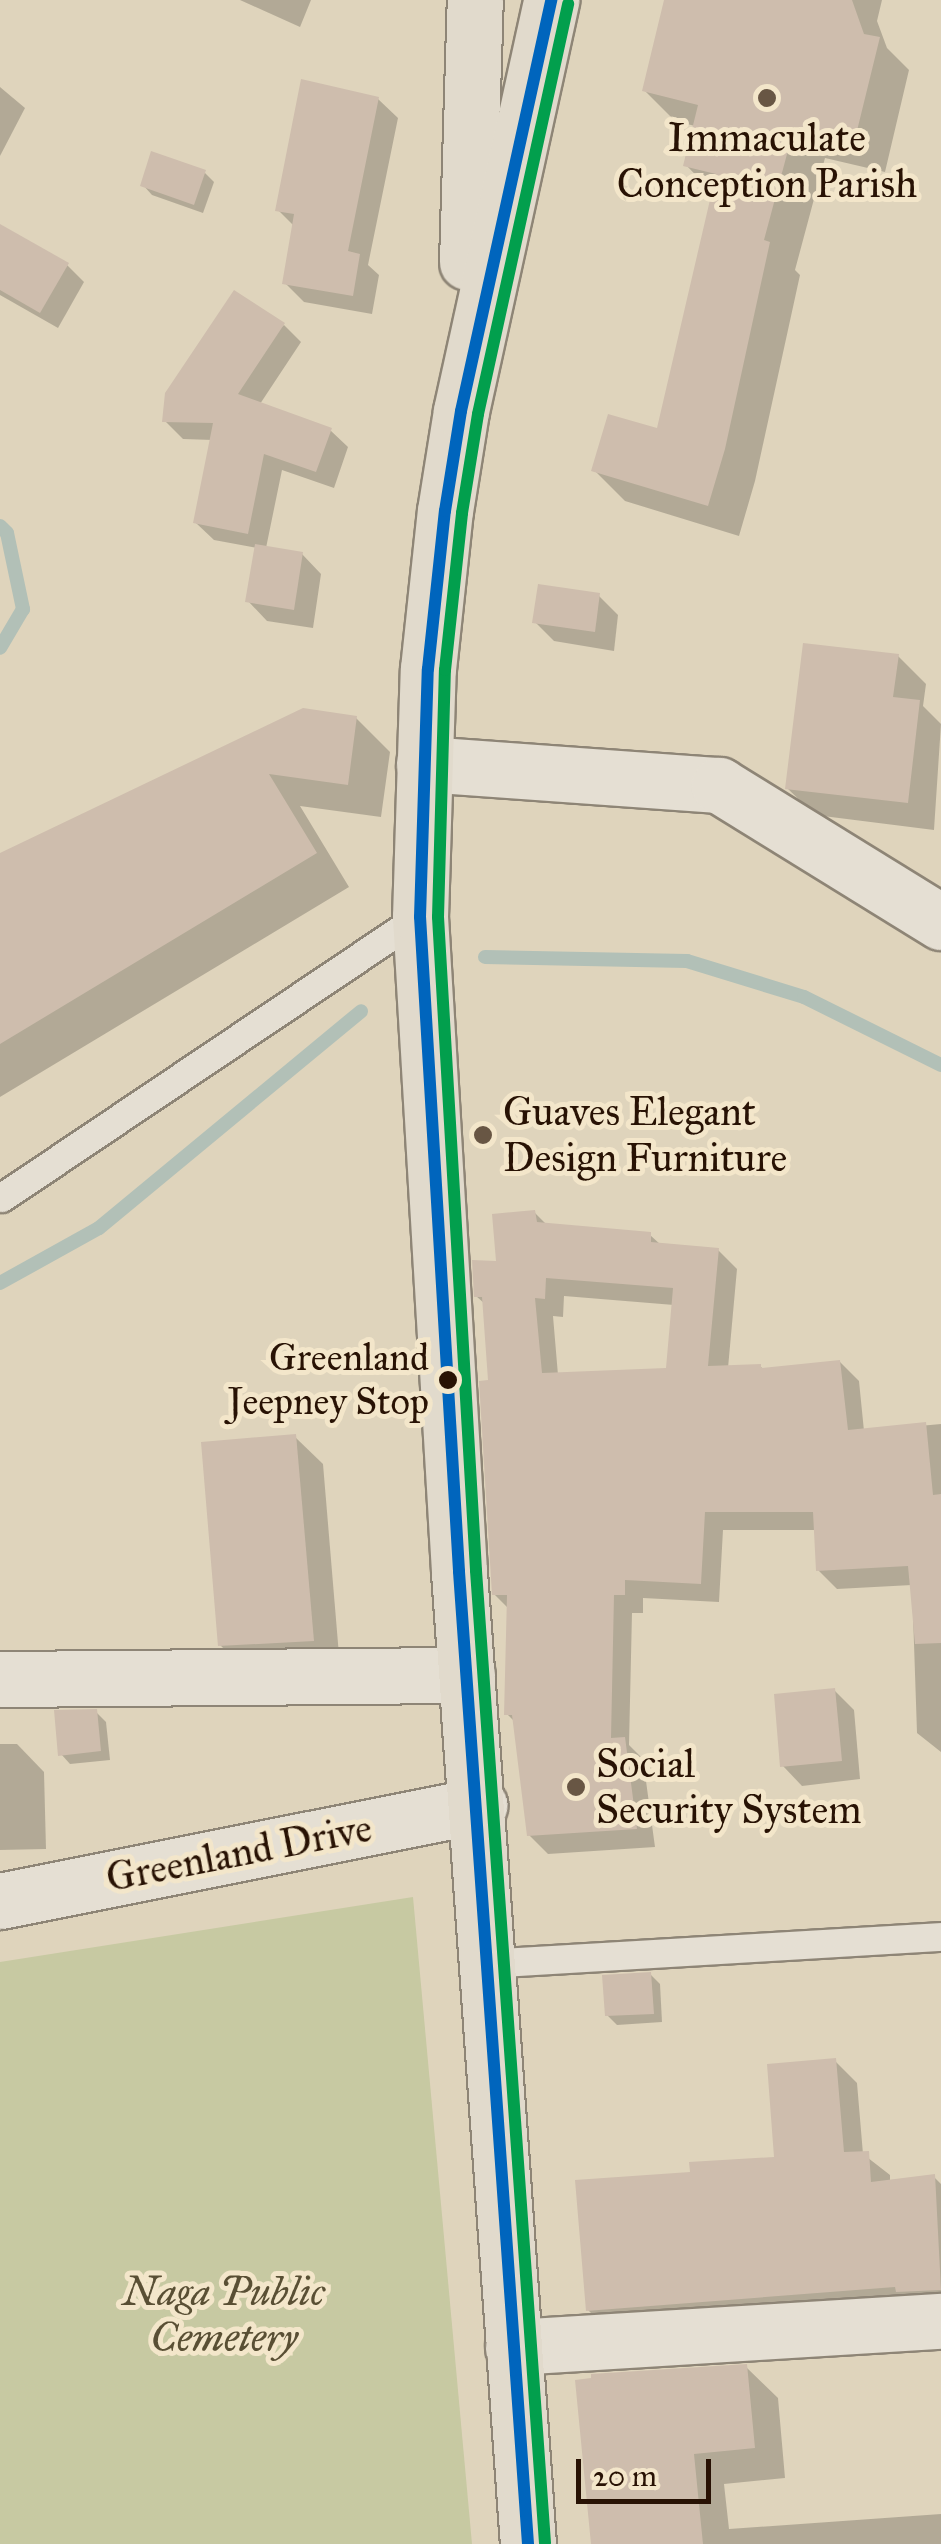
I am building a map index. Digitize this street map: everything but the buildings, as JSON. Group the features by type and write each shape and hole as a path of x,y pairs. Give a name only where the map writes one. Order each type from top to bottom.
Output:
{"main road":[{"path":"461,411 474,0"},
{"path":"528,2544 486,1964 479,1805 467,1675 420,917 424,764 445,511 461,411 551,0"}],"street":[{"path":"424,764 719,785 941,922"},
{"path":"0,1679 467,1675"},
{"name":"Greenland Drive","path":"0,1901 479,1805"},
{"path":"513,2347 941,2321"}],"lane":[{"path":"2,1198 420,917"},
{"path":"486,1964 941,1937"}],"green space":[{"name":"Naga Public Cemetery","path":"413,1897 472,2544 0,2544 0,1962"}],"waterway":[{"path":"0,526 7,533 23,609 0,648"},
{"path":"485,957 687,961 804,997 941,1065"},
{"path":"0,1283 99,1228 361,1011"}],"transit line":[{"path":"528,2544 459,1571 420,917 428,669 445,511 461,411 551,0"},
{"path":"545,2543 476,1570 438,917 445,670 462,513 478,414 568,4"}],"place":[{"name":"Immaculate Conception Parish","path":"767,98"},
{"name":"Guaves Elegant Design Furniture","path":"483,1135"},
{"name":"Greenland Jeepney Stop","path":"448,1380"},
{"name":"Social Security System","path":"576,1787"}]}
